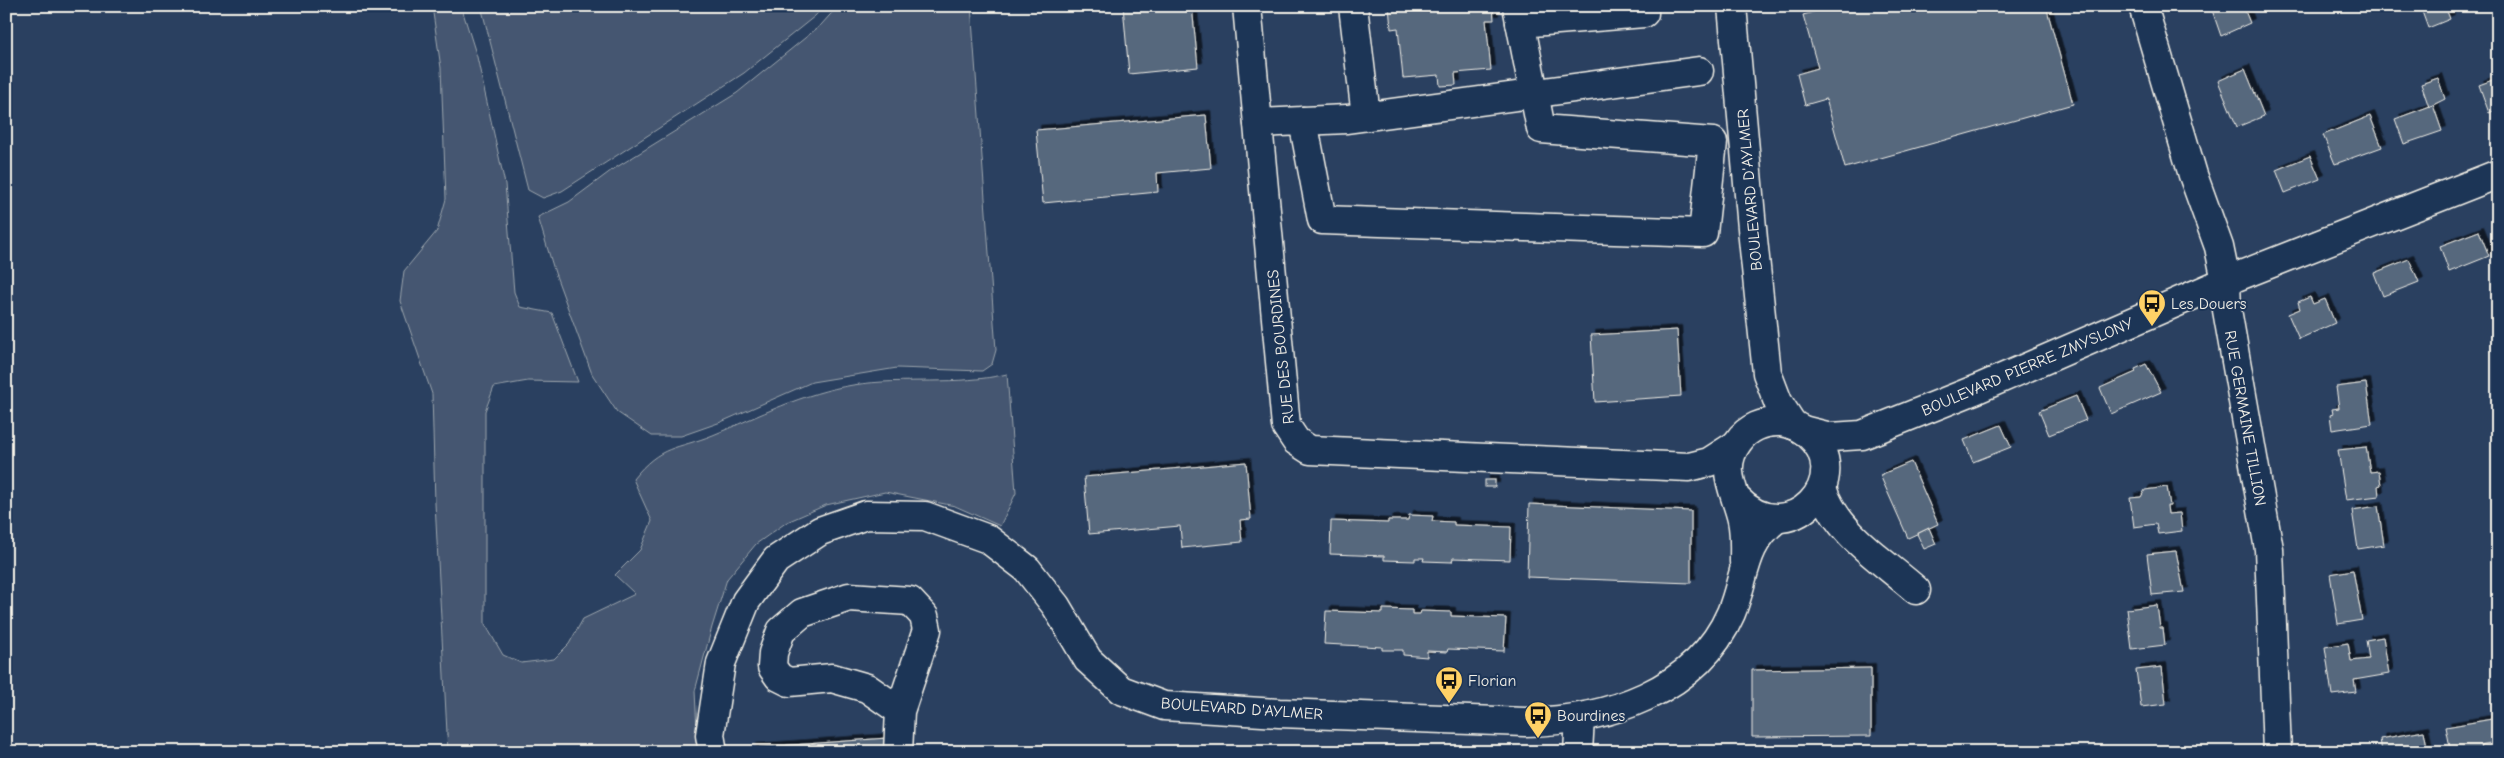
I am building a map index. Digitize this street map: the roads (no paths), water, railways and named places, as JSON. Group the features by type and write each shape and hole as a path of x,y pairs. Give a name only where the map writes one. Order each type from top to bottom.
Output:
{"street":[{"name":"RUE DES BOURDINES","path":"1247,6 1286,426 1296,441 1310,450 1688,467 1709,462 1742,438"},
{"path":"1353,6 1366,116"},
{"name":"BOULEVARD D'AYLMER","path":"1732,6 1767,373 1762,403 1742,438"},
{"name":"RUE GERMAINE TILLION","path":"2143,6 2193,175 2219,247 2226,281 2227,310 2269,549 2277,752"},
{"path":"1644,14 1519,14 1541,129 1713,142 1728,135 1744,135"},
{"path":"1258,123 1366,116 1699,71"},
{"path":"1303,121 1322,220 1703,233 1713,142"},
{"name":"BOULEVARD PIERRE ZMYSLONY","path":"1823,478 1839,452 1862,435 1978,389 2226,281 2498,174"},
{"name":"BOULEVARD D'AYLMER","path":"1767,373 1778,402 1798,428"},
{"path":"1849,532 1819,518 1754,514 1735,496 1728,479 1728,468 1742,438 1771,422 1798,428 1819,447 1823,478 1830,508 1849,532 1916,590"},
{"name":"BOULEVARD PIERRE ZMYSLONY","path":"1798,428 1831,437 1862,435"},
{"name":"RUE DES BOURDINES","path":"1688,467 1715,478 1735,496"},
{"path":"1787,517 1815,500 1823,478"},
{"name":"BOULEVARD D'AYLMER","path":"1735,496 1745,538 1744,564"},
{"name":"BOULEVARD D'AYLMER","path":"713,752 710,734 721,663 746,601 776,560 820,531 866,515 925,516 988,539 1027,569 1056,606 1088,660 1122,690 1164,706 1290,714 1525,722 1552,722 1580,718 1636,702 1669,685 1706,653 1730,613 1744,564 1753,544 1787,517"},
{"path":"898,752 900,711 927,630 924,616 910,601 849,597 802,613 781,630 773,653 772,667 779,677 789,682 832,678 867,688 900,711"},
{"path":"1578,752 1580,718"}],"place":[{"name":"Les Douers","path":"2152,327"},
{"name":"Florian","path":"1449,704"},
{"name":"Bourdines","path":"1538,739"}]}
